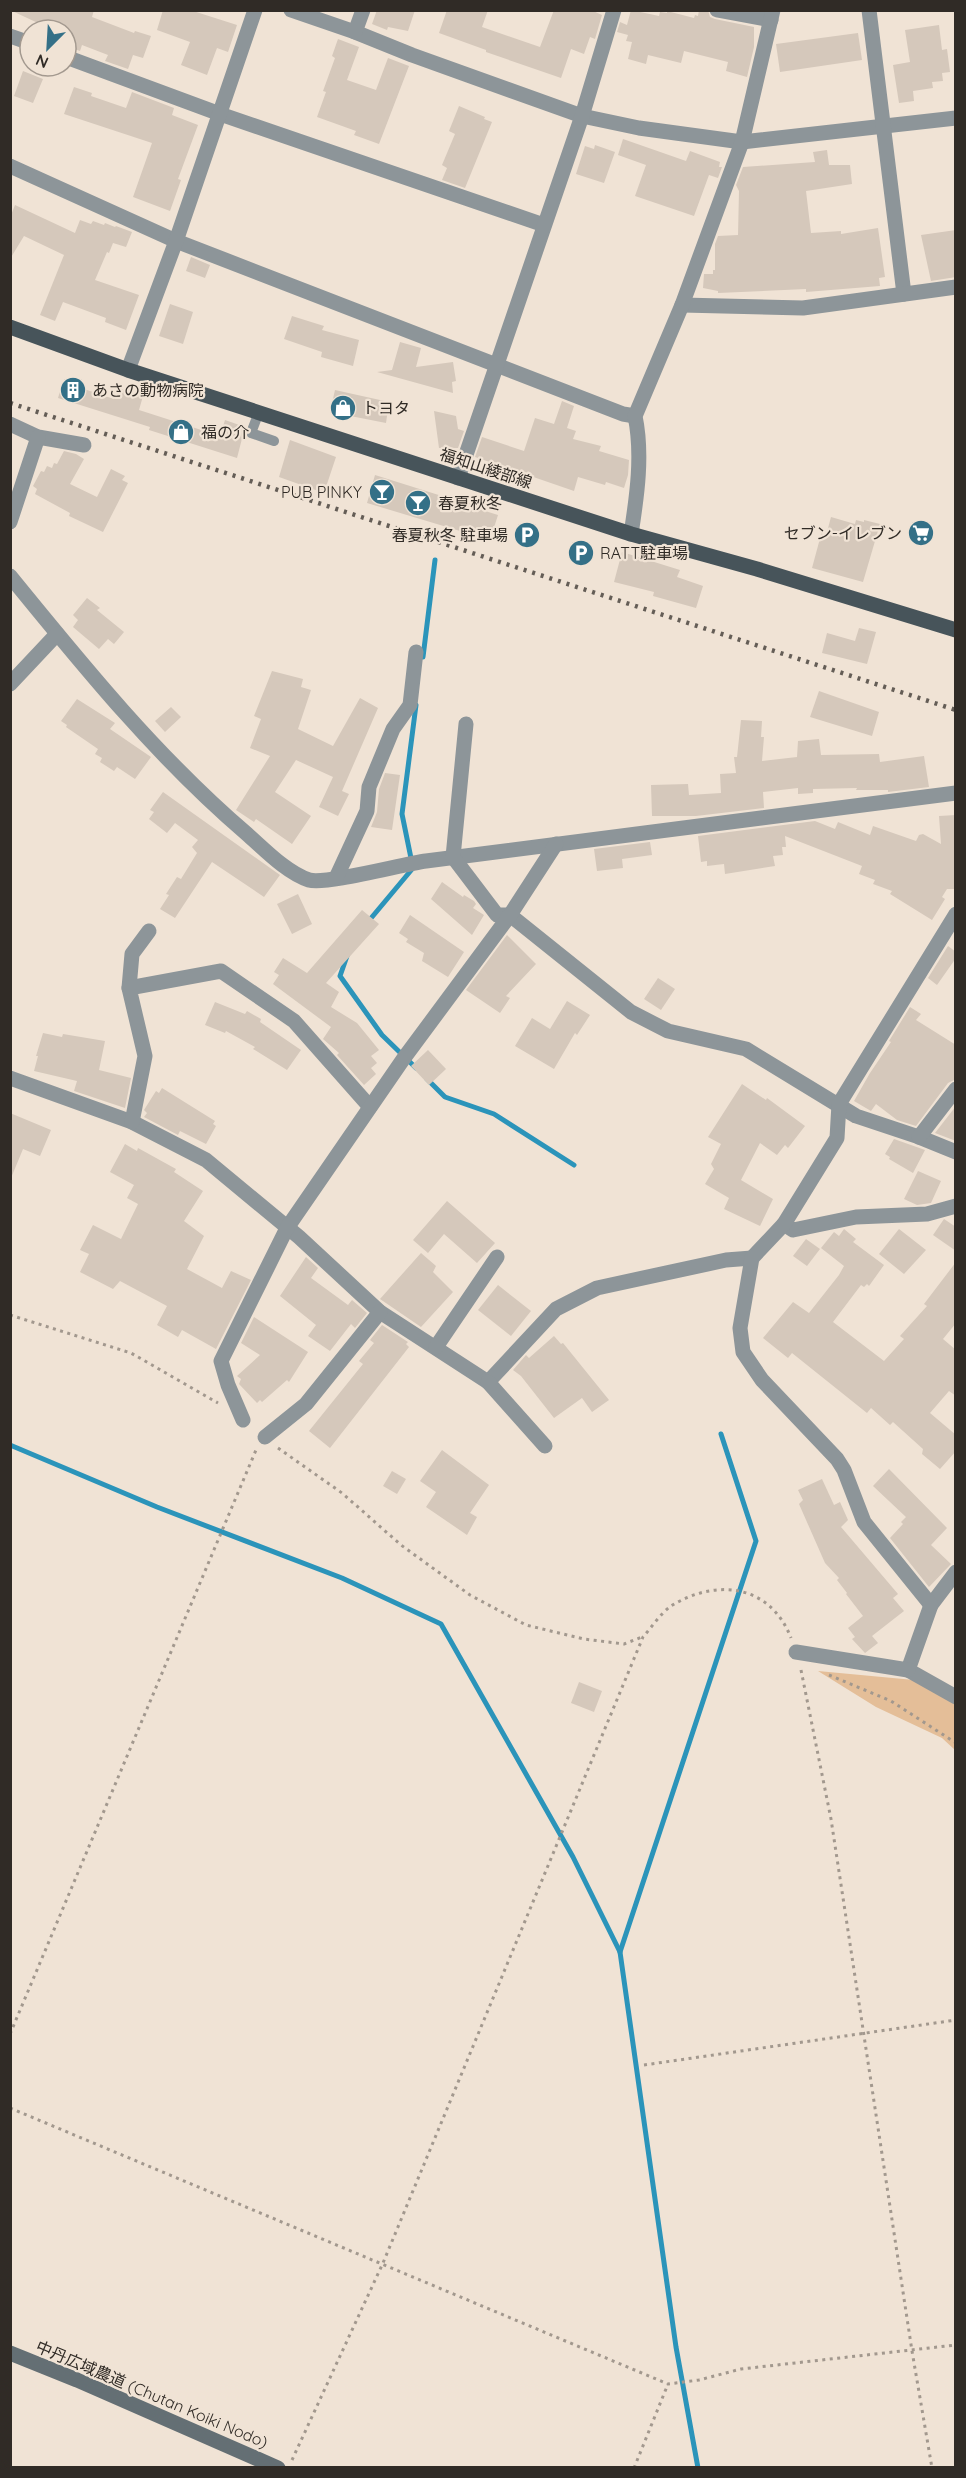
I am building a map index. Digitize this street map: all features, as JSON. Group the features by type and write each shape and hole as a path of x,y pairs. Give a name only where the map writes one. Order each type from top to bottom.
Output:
{"main road":[{"name":"福知山綾部線","path":"10,327 128,370 631,534 757,569 956,630"}],"street":[{"path":"128,370 176,241 255,10"},
{"path":"291,10 355,32 412,56 582,116 639,128 742,142 885,128 956,118"},
{"path":"355,32 363,10"},
{"path":"458,478 582,116 614,10"},
{"path":"631,534 639,444 635,416 682,305 742,142 772,15 717,10"},
{"path":"869,10 904,294"},
{"path":"78,61 220,114 544,225"},
{"path":"10,166 176,241 623,414 635,416"},
{"path":"682,305 803,308 956,287"},
{"path":"10,424 38,436 84,445"},
{"path":"10,522 38,436"},
{"path":"10,576 124,714 209,802 277,861 310,880 336,878 409,863 453,857 956,793"},
{"path":"10,684 57,634"},
{"path":"336,878 367,811 369,787 393,729 410,705 416,652"},
{"path":"466,724 453,857 497,915 510,915 631,1012 668,1031 746,1049 839,1104 855,1116 956,1152"},
{"path":"243,1420 228,1385 221,1361 287,1228 404,1058 510,915 556,844"},
{"path":"931,1605 864,1522 844,1470 837,1459 762,1380 743,1352 740,1328 752,1258 784,1224 837,1138 839,1104 956,914"},
{"path":"132,1122 145,1056 129,988 132,954 149,931"},
{"path":"129,988 220,971 294,1021 370,1107"},
{"path":"10,1078 132,1122 206,1160 287,1228 380,1312 488,1382 545,1446"},
{"path":"919,1137 956,1089"},
{"path":"784,1224 793,1230 856,1216 927,1214 956,1206"},
{"path":"436,1347 497,1257"},
{"path":"488,1382 556,1309 597,1288 726,1260 752,1258"},
{"path":"265,1437 306,1404 380,1312"},
{"path":"908,1670 931,1605 956,1572"},
{"path":"796,1652 908,1670 956,1697"},
{"name":"中丹広域農道 (Chutan Koiki Nodo)","path":"10,2353 87,2384 278,2468"}],"lane":[{"path":"259,412 251,433 274,441"}],"path":[{"path":"10,1315 131,1353 221,1405"},
{"path":"10,2034 253,1454 265,1437 342,1493 401,1545 470,1595 526,1625 584,1639 624,1644 643,1637"},
{"path":"288,2468 383,2263 643,1637 669,1607 705,1590 731,1590 755,1594 774,1609 789,1633 800,1663 831,1819 932,2468"},
{"path":"820,1671 891,1701 956,1743"},
{"path":"644,2065 956,2020"},
{"path":"10,2108 669,2384 741,2369 956,2345"},
{"path":"634,2468 669,2384"}],"shaded area":[{"path":"818,1671 914,1680 955,1702 955,1750 942,1738 876,1707"}],"building":[{"path":"10,10 94,10 92,17 134,33 135,31 151,36 143,58 133,55 128,69 105,61 108,55 82,45 80,51 78,50 78,18 27,18"},
{"path":"163,10 190,10 237,25 228,52 217,48 207,75 181,65 190,42 157,30"},
{"path":"377,10 415,10 408,31 388,27 387,30 372,24"},
{"path":"447,10 488,10 482,27 540,47 554,10 591,10 602,15 595,39 590,37 584,54 571,49 561,78 439,33"},
{"path":"631,10 659,16 660,12 667,13 667,11 694,18 695,15 698,16 699,10 708,10 710,17 715,19 754,27 754,47 747,77 726,71 728,62 684,51 681,63 648,55 646,64 628,59 632,42 626,41 628,35 617,32 620,22 627,25"},
{"path":"939,25 942,50 947,49 950,72 942,73 943,81 932,82 933,88 913,91 914,101 899,103 893,65 910,62 905,30"},
{"path":"858,33 862,60 780,72 776,44"},
{"path":"338,39 359,47 347,80 376,90 388,58 409,66 379,144 354,135 356,131 317,117 326,92 323,91 335,58 332,56"},
{"path":"20,78 43,79 33,103 14,96"},
{"path":"74,87 92,93 91,96 126,108 132,92 174,108 172,115 198,125 178,179 181,180 170,211 133,197 152,143 64,114"},
{"path":"459,106 492,122 465,188 442,180 447,168 442,165 455,134 449,131"},
{"path":"623,139 686,161 690,151 720,162 719,167 722,167 718,178 709,175 694,216 635,196 646,165 618,155"},
{"path":"595,145 615,152 604,183 576,174 585,146 594,149"},
{"path":"827,150 829,165 850,165 852,184 806,191 811,233 841,231 841,234 878,228 885,277 879,278 880,286 806,292 806,289 718,293 718,291 703,288 704,274 713,274 715,270 715,244 718,236 738,235 739,191 736,185 743,167 815,162 813,152"},
{"path":"15,205 75,233 80,220 91,224 93,221 104,225 105,223 132,232 126,247 113,243 95,280 139,295 126,330 105,322 106,318 63,302 55,321 40,315 64,255 24,236 10,259 11,215"},
{"path":"956,230 956,277 931,281 921,235"},
{"path":"191,257 210,265 205,278 186,271"},
{"path":"170,304 193,312 183,344 159,336"},
{"path":"292,316 324,326 322,330 359,340 353,366 321,357 322,352 284,339"},
{"path":"400,342 421,348 416,367 453,362 456,381 452,382 453,393 377,372 392,370"},
{"path":"63,382 114,399 118,388 143,396 139,410 220,436 225,420 245,427 237,458 58,398"},
{"path":"335,390 389,402 386,423 330,412"},
{"path":"562,401 574,406 567,428 576,431 573,439 601,446 599,451 629,460 624,488 578,477 574,491 475,457 482,437 524,451 535,418 554,424"},
{"path":"434,411 456,416 458,429 464,431 458,448 439,448"},
{"path":"290,440 336,457 324,493 279,477"},
{"path":"64,451 84,459 70,484 97,497 111,469 125,476 122,480 128,483 103,532 69,516 70,513 35,494 37,489 33,486 41,471 44,472 47,466 52,468 54,463 57,464"},
{"path":"375,475 461,502 462,499 484,506 482,510 498,515 490,540 367,503"},
{"path":"831,517 855,524 856,520 864,522 864,520 880,524 863,582 812,568 822,531 827,532"},
{"path":"622,552 680,570 677,577 703,586 696,608 653,596 654,592 614,582"},
{"path":"87,598 100,608 97,610 124,632 114,644 108,639 99,649 73,627 78,620 73,615"},
{"path":"859,628 876,632 867,664 822,653 827,633 855,641"},
{"path":"272,671 303,679 301,687 311,690 298,729 333,746 360,698 378,708 342,791 349,794 338,816 319,807 333,777 296,760 275,792 311,816 292,844 256,819 254,822 236,810 270,756 250,748 261,719 254,716"},
{"path":"819,691 879,712 872,736 810,717"},
{"path":"77,699 115,723 110,729 151,757 135,779 117,767 114,771 100,762 102,758 95,754 98,749 61,721"},
{"path":"171,707 181,717 165,732 155,721"},
{"path":"741,720 762,721 761,737 764,737 762,761 797,757 798,741 819,739 821,755 879,754 880,762 924,756 929,787 888,792 888,790 856,790 857,788 813,789 813,793 798,794 798,788 763,792 764,808 696,816 652,816 651,785 688,784 689,795 721,793 720,774 736,773 734,757 737,757"},
{"path":"385,773 400,775 392,830 371,827 377,812 379,789"},
{"path":"163,792 280,875 264,897 212,862 175,918 160,909 177,877 181,879 197,853 192,847 198,840 175,823 167,833 149,819 154,812 150,810"},
{"path":"956,815 956,889 947,889 942,897 945,899 932,920 890,894 892,891 873,884 875,880 859,874 862,866 785,836 786,847 782,847 783,855 773,856 775,866 725,874 724,864 707,866 707,861 701,862 698,836 815,821 835,829 838,822 870,835 873,826 916,841 919,835 923,834 941,844 939,816"},
{"path":"650,842 652,855 622,859 623,868 597,871 594,849"},
{"path":"442,882 463,897 464,895 474,901 476,904 473,908 484,915 472,935 431,899"},
{"path":"298,894 312,924 292,934 277,904"},
{"path":"362,910 379,924 326,983 339,992 331,1007 357,1023 379,1050 371,1056 377,1063 371,1068 376,1074 364,1085 337,1055 339,1053 323,1039 331,1027 273,984 279,975 274,972 283,958 307,973"},
{"path":"410,915 464,952 448,977 422,961 424,953 406,942 408,939 399,933"},
{"path":"507,935 536,964 506,996 510,998 500,1013 466,990"},
{"path":"948,946 956,952 956,958 937,985 928,978"},
{"path":"658,978 675,989 661,1010 644,999"},
{"path":"567,1001 590,1015 577,1035 575,1033 554,1069 515,1046 532,1018 550,1029"},
{"path":"215,1002 245,1014 247,1011 301,1050 287,1070 253,1049 255,1047 226,1031 225,1033 205,1025"},
{"path":"910,1007 921,1014 916,1020 956,1045 956,1079 948,1083 916,1126 897,1120 876,1104 871,1111 854,1101"},
{"path":"43,1033 105,1041 99,1070 131,1078 125,1108 74,1091 77,1081 34,1071"},
{"path":"428,1050 446,1069 429,1085 411,1066"},
{"path":"742,1084 766,1100 767,1098 805,1126 788,1148 785,1145 777,1155 760,1143 741,1180 773,1199 760,1226 724,1209 729,1198 705,1184 714,1169 711,1164 721,1144 708,1137"},
{"path":"162,1088 215,1121 213,1124 216,1126 206,1144 180,1131 178,1135 144,1117 147,1113 144,1110 156,1091 159,1093"},
{"path":"956,1106 956,1141 935,1133"},
{"path":"10,1113 51,1130 40,1156 23,1149 11,1178"},
{"path":"894,1139 925,1150 913,1173 889,1159 890,1157 885,1154"},
{"path":"125,1144 137,1151 138,1148 176,1169 174,1172 203,1191 184,1221 204,1236 187,1269 222,1288 231,1271 251,1280 216,1349 182,1330 178,1337 157,1325 167,1306 120,1281 113,1289 80,1272 89,1254 80,1250 93,1225 121,1239 138,1204 127,1198 134,1185 110,1172"},
{"path":"918,1171 941,1181 931,1203 917,1205 904,1199"},
{"path":"447,1201 495,1243 477,1263 444,1234 428,1253 413,1240"},
{"path":"944,1219 956,1227 956,1251 933,1235"},
{"path":"844,1229 856,1239 853,1242 884,1265 869,1286 861,1285 833,1322 884,1361 904,1339 900,1336 927,1306 924,1304 956,1262 956,1323 943,1339 956,1350 956,1396 949,1391 930,1413 956,1435 956,1451 940,1469 922,1454 923,1449 893,1422 890,1425 871,1408 867,1413 792,1353 788,1358 763,1338 793,1302 809,1313 839,1275 844,1266 821,1248 834,1232 839,1236"},
{"path":"899,1229 926,1250 904,1274 879,1254"},
{"path":"806,1239 820,1249 807,1266 793,1256"},
{"path":"421,1253 436,1266 433,1272 453,1292 421,1327 380,1299"},
{"path":"306,1257 318,1268 311,1278 348,1305 352,1300 367,1313 355,1328 351,1324 330,1351 308,1336 316,1325 280,1296"},
{"path":"498,1285 531,1311 511,1336 478,1310"},
{"path":"254,1317 308,1352 289,1382 287,1380 262,1402 260,1400 257,1403 239,1384 241,1379 237,1376 260,1355 241,1343"},
{"path":"382,1325 408,1342 406,1344 409,1347 330,1448 309,1431 363,1364 359,1361 374,1343 370,1340"},
{"path":"554,1336 561,1344 563,1343 609,1400 592,1412 582,1398 554,1418 521,1376 513,1370 526,1355 529,1358"},
{"path":"442,1450 489,1485 470,1513 477,1517 467,1535 426,1507 436,1492 420,1481"},
{"path":"889,1469 947,1528 931,1545 951,1564 929,1587 890,1538 903,1524 901,1522 906,1517 873,1486"},
{"path":"392,1471 406,1479 397,1494 383,1486"},
{"path":"822,1479 834,1505 840,1502 848,1520 841,1527 898,1594 893,1598 904,1611 872,1636 878,1643 865,1653 852,1639 855,1637 848,1628 863,1616 837,1580 839,1578 825,1563 799,1504 803,1500 798,1490"},
{"path":"579,1682 602,1691 594,1712 571,1703"}],"waterway":[{"path":"423,657 435,560"},
{"path":"367,923 413,868 402,814 416,705"},
{"path":"347,956 340,976 382,1035 416,1068"},
{"path":"427,1079 445,1097 494,1114 574,1165"},
{"path":"620,1952 756,1541 721,1434"},
{"path":"10,1445 157,1507 342,1578 441,1624 573,1857 620,1952 676,2347 698,2468"}],"railway":[{"path":"10,403 956,710"}],"place":[{"name":"あさの動物病院","path":"73,390"},
{"name":"トヨタ","path":"343,408"},
{"name":"福の介","path":"181,432"},
{"name":"PUB PINKY","path":"382,492"},
{"name":"春夏秋冬","path":"418,503"},
{"name":"セブン-イレブン","path":"921,533"},
{"name":"春夏秋冬 駐車場","path":"527,535"},
{"name":"RATT駐車場","path":"581,553"}]}
